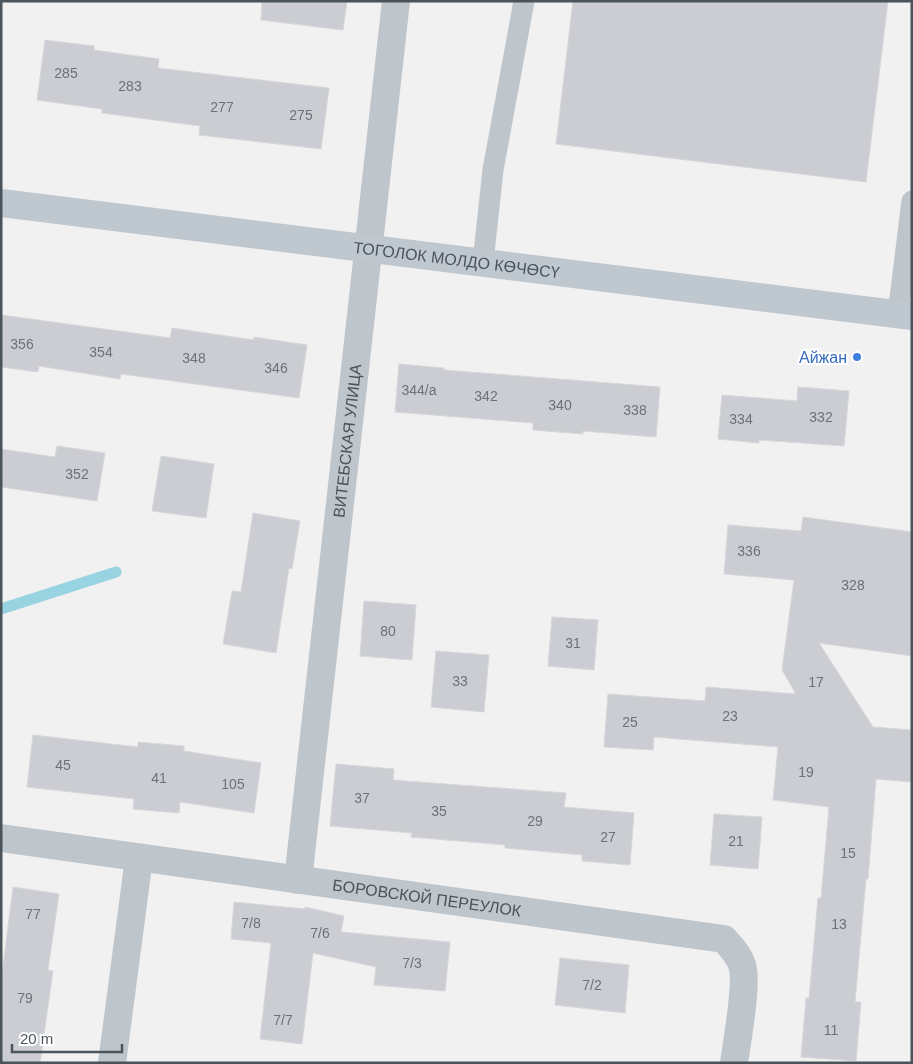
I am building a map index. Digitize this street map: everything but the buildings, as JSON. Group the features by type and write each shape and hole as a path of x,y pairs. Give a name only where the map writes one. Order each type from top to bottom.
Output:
{"main road":[{"name":"ТОГОЛОК МОЛДО КӨЧӨСҮ","path":"1,203 905,315"}],"street":[{"name":"ВИТЕБСКАЯ УЛИЦА","path":"298,880 396,1"},
{"name":"БОРОВСКОЙ ПЕРЕУЛОК","path":"1,838 724,939 735,951 742,965 744,979 734,1063"},
{"path":"112,1063 139,858"}],"lane":[{"path":"483,262 493,170 524,1"},
{"path":"905,315 912,201"}],"waterway":[{"path":"1,609 116,572"}],"place":[{"name":"Айжан","path":"857,357"}]}
